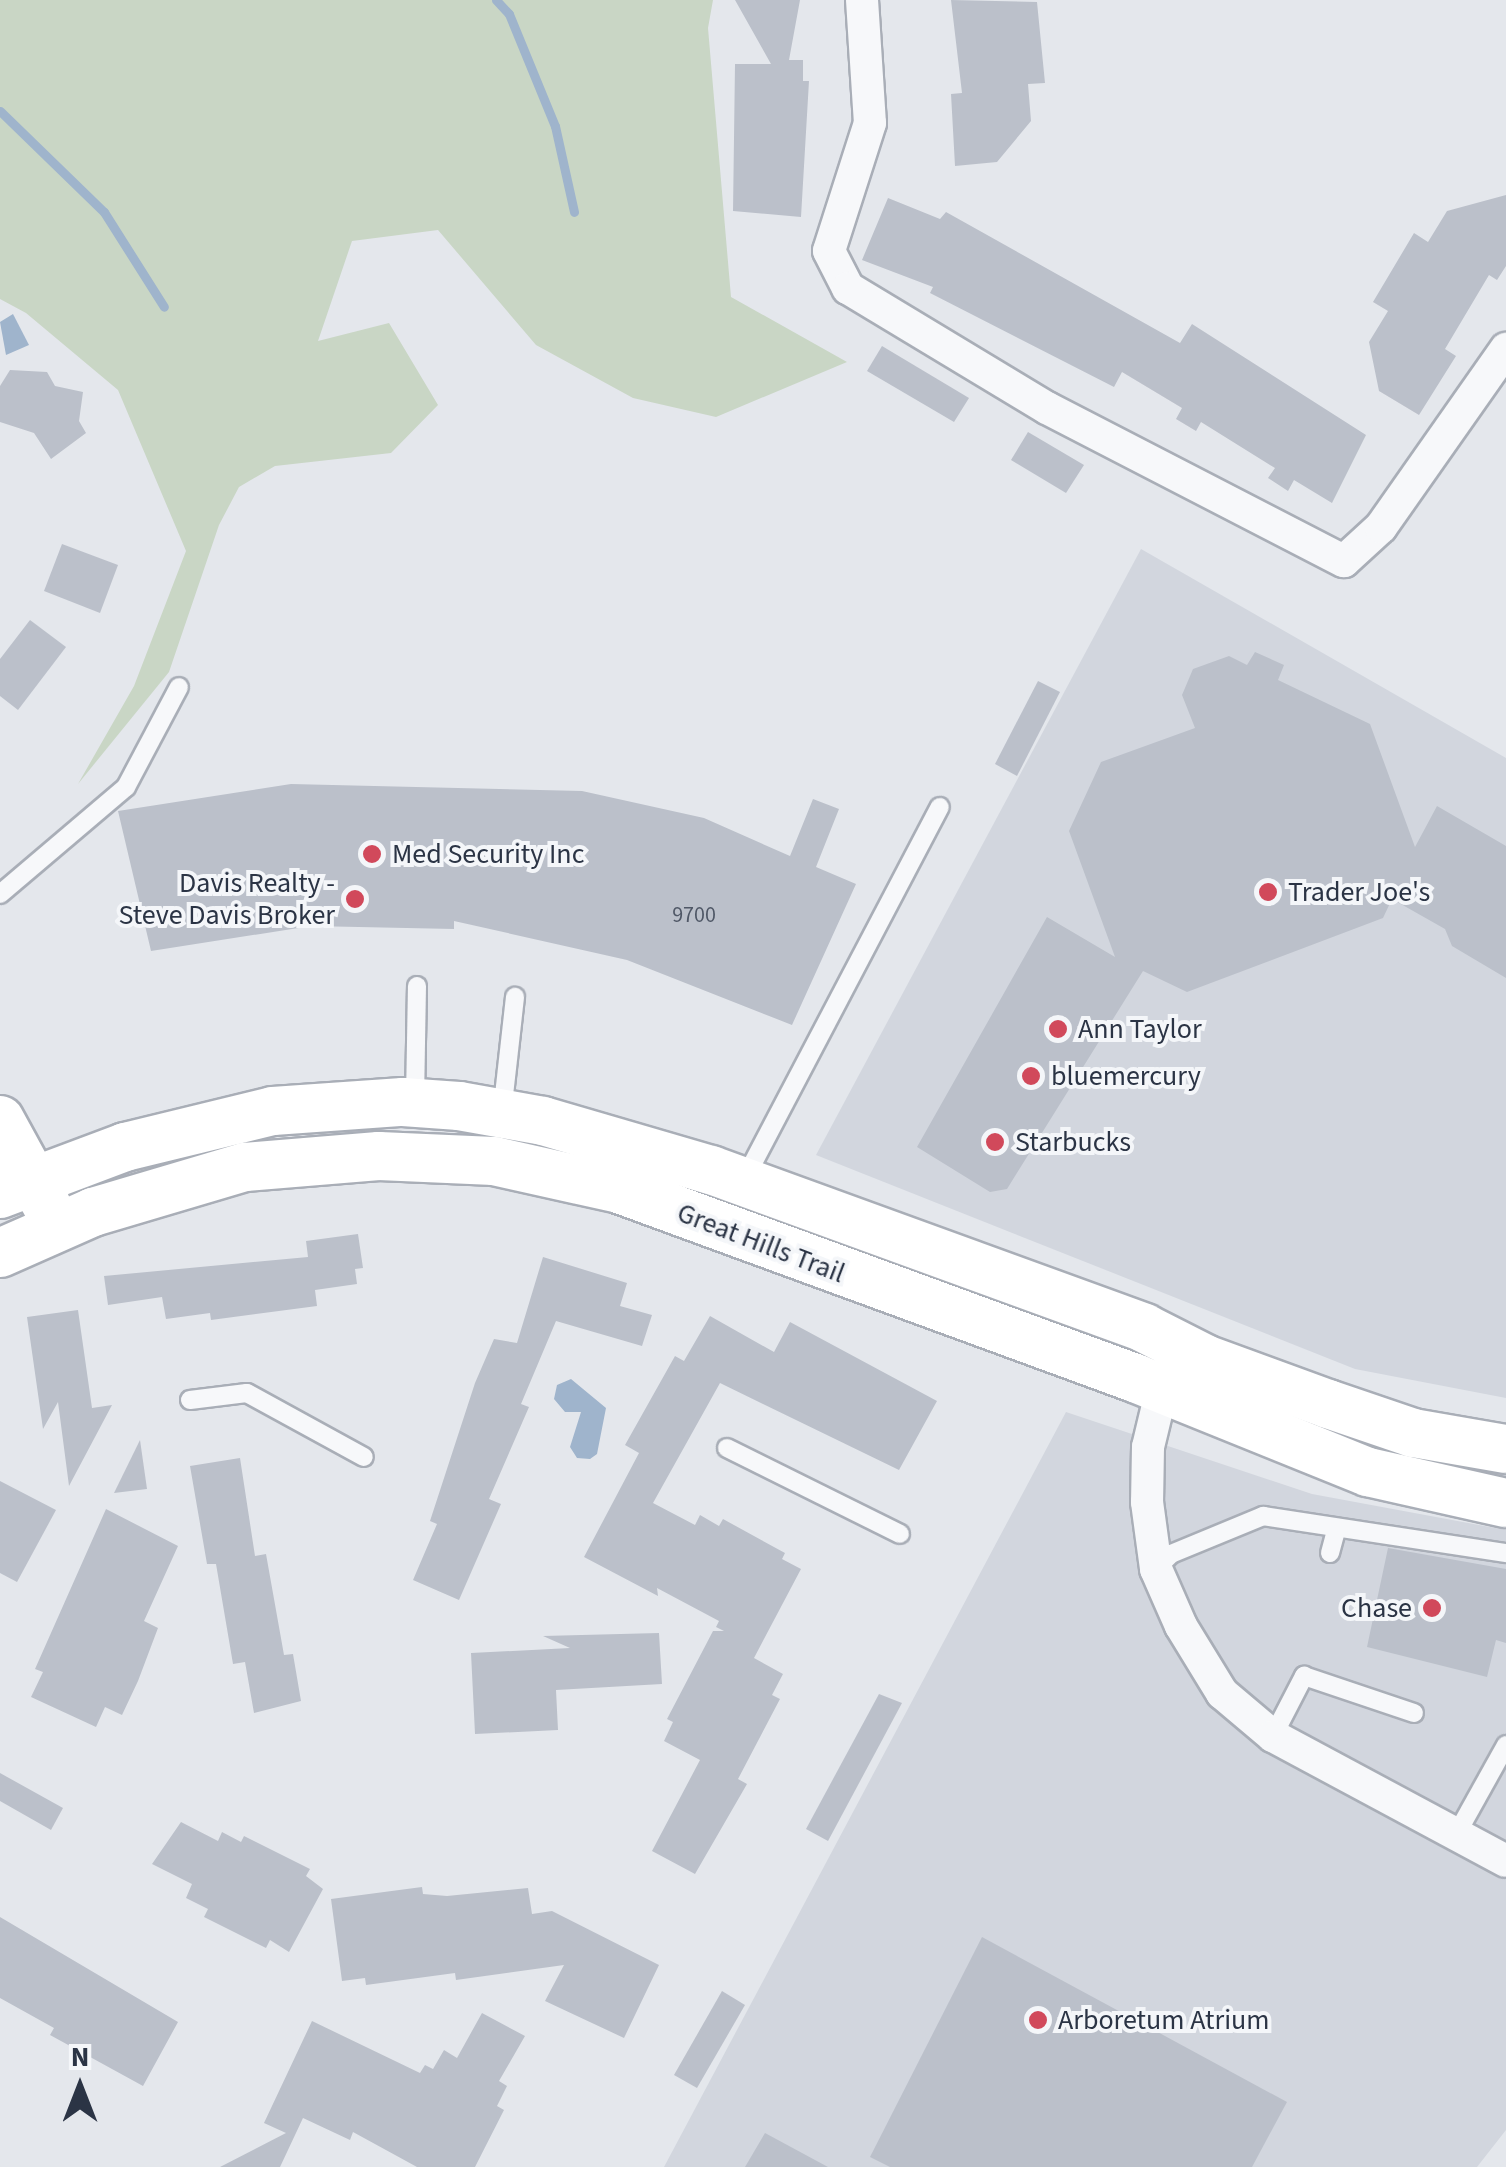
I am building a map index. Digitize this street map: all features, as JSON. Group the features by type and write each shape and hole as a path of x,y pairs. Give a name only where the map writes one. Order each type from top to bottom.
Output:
{"street":[{"path":"862,0 870,123 829,250 848,288 1064,417 1344,560 1381,527 1506,349"},
{"path":"455,1158 459,1107"},
{"name":"Great Hills Trail","path":"16,1186 272,1112 459,1107 632,1145 744,1182 1413,1432 1506,1449"},
{"path":"0,1120 16,1186 58,1227"},
{"name":"Great Hills Trail","path":"0,1253 58,1227 186,1180 245,1167 312,1158 455,1158 619,1189 1162,1390 1368,1472 1506,1504"},
{"path":"1172,1343 1148,1447 1146,1502 1156,1569 1181,1626 1222,1692 1274,1736 1506,1861"}],"lane":[{"path":"0,894 126,787 179,687"},
{"path":"744,1182 940,807"},
{"path":"418,986 459,1107"},
{"path":"459,1107 515,997"},
{"path":"190,1400 247,1392 364,1457"},
{"path":"727,1448 900,1534"},
{"path":"1156,1569 1201,1539 1262,1516 1506,1553"},
{"path":"1330,1553 1336,1530"},
{"path":"1274,1736 1304,1676 1414,1713"},
{"path":"1456,1835 1506,1745"}],"shaded area":[{"path":"1141,549 1506,758 1506,1398 1355,1369 816,1155"},
{"path":"1066,1412 1312,1494 1506,1530 1506,2130 1477,2167 664,2167"}],"green space":[{"path":"0,0 713,0 708,28 731,297 847,362 716,417 633,398 536,345 438,230 352,241 318,341 389,323 438,405 391,453 275,466 239,487 219,525 169,672 78,784 134,686 186,551 118,390 26,313 0,299"}],"water":[{"path":"13,314 29,345 6,355 0,322"},
{"path":"571,1379 606,1408 597,1454 590,1459 577,1458 570,1447 581,1412 565,1412 554,1399 557,1385"}],"building":[{"path":"735,0 800,0 789,60 803,60 803,81 809,81 801,217 733,211 735,64 771,64"},
{"path":"951,0 1037,2 1045,83 1028,84 1031,121 997,162 955,166 951,94 962,93"},
{"path":"1506,195 1506,266 1497,280 1489,275 1445,349 1456,356 1419,415 1379,391 1369,342 1388,311 1373,302 1414,233 1428,242 1447,211"},
{"path":"888,198 940,219 946,212 1180,343 1192,324 1366,435 1332,503 1294,480 1288,491 1268,478 1275,468 1201,422 1196,431 1176,419 1182,408 1122,372 1114,387 930,293 933,287 862,260"},
{"path":"882,346 969,398 954,422 867,371"},
{"path":"10,370 47,372 55,386 83,392 79,421 86,433 51,459 34,433 0,422 0,386"},
{"path":"1028,432 1084,465 1066,493 1011,460"},
{"path":"62,544 118,565 100,613 44,591"},
{"path":"30,620 66,647 18,710 0,696 0,659"},
{"path":"1255,652 1284,665 1278,680 1370,724 1415,847 1437,806 1506,846 1506,978 1452,946 1445,929 1392,899 1383,918 1187,992 1143,971 1007,1189 990,1192 917,1147 1047,917 1115,957 1069,831 1101,762 1195,728 1182,695 1193,669 1229,656 1247,665"},
{"path":"1038,681 1060,692 1017,776 995,764"},
{"path":"291,784 582,791 704,818 790,856 813,799 839,809 816,867 856,884 792,1025 627,960 454,921 454,929 311,926 151,951 118,811"},
{"path":"358,1234 363,1268 355,1269 357,1284 315,1290 317,1306 211,1320 210,1313 166,1319 162,1297 108,1305 104,1276 308,1257 306,1241"},
{"path":"543,1257 627,1283 620,1306 652,1315 642,1346 556,1321 521,1404 529,1407 489,1499 501,1504 459,1600 413,1580 437,1524 430,1521 475,1383 494,1339 517,1343"},
{"path":"78,1310 92,1408 112,1405 69,1486 58,1402 43,1429 27,1317"},
{"path":"710,1316 774,1352 790,1322 937,1401 899,1470 720,1383 653,1503 695,1525 700,1515 719,1526 723,1519 785,1553 782,1559 801,1569 754,1658 783,1674 772,1695 780,1699 738,1779 747,1784 695,1874 652,1851 700,1760 664,1741 673,1722 667,1719 713,1631 724,1631 716,1627 719,1621 657,1588 658,1596 584,1557 639,1453 625,1445 675,1356 684,1361"},
{"path":"140,1440 147,1489 114,1493"},
{"path":"240,1458 255,1556 266,1554 284,1655 293,1654 301,1701 254,1713 245,1662 233,1664 216,1564 207,1564 190,1466"},
{"path":"0,1481 56,1510 17,1582 0,1573"},
{"path":"106,1509 178,1546 144,1621 158,1628 138,1681 122,1715 105,1707 96,1727 31,1697 43,1672 35,1669"},
{"path":"1388,1548 1506,1569 1506,1643 1496,1640 1487,1677 1367,1647"},
{"path":"659,1633 662,1684 556,1690 558,1730 475,1734 471,1653 570,1648 543,1636"},
{"path":"879,1694 902,1703 828,1841 806,1829"},
{"path":"0,1773 63,1808 51,1830 0,1801"},
{"path":"181,1822 218,1841 222,1832 241,1842 244,1836 310,1869 306,1876 323,1889 289,1952 270,1940 266,1948 204,1917 208,1909 186,1898 192,1884 152,1864"},
{"path":"422,1887 423,1894 447,1896 528,1888 532,1914 552,1911 659,1965 624,2038 545,2001 564,1965 456,1980 455,1973 366,1985 365,1978 342,1981 331,1899"},
{"path":"0,1917 178,2022 143,2086 50,2035 54,2028 0,1998"},
{"name":"Arboretum Atrium","path":"982,1937 1287,2102 1252,2167 890,2167 870,2157"},
{"path":"722,1991 745,2005 697,2088 674,2075"},
{"path":"482,2013 525,2036 499,2081 507,2086 497,2106 504,2110 475,2167 417,2167 353,2132 350,2140 303,2118 280,2167 220,2167 286,2133 264,2123 312,2021 420,2073 425,2065 433,2069 444,2050 457,2058"},
{"path":"765,2133 828,2167 745,2167"}],"waterway":[{"path":"496,0 509,14 555,126 574,212"},
{"path":"0,111 104,212 164,307"}],"place":[{"name":"Med Security Inc","path":"372,854"},
{"name":"Trader Joe's","path":"1268,892"},
{"name":"Davis Realty - Steve Davis Broker","path":"355,899"},
{"name":"Ann Taylor","path":"1058,1029"},
{"name":"bluemercury","path":"1031,1076"},
{"name":"Starbucks","path":"995,1142"},
{"name":"Chase","path":"1432,1608"},
{"name":"Arboretum Atrium","path":"1038,2020"}]}
